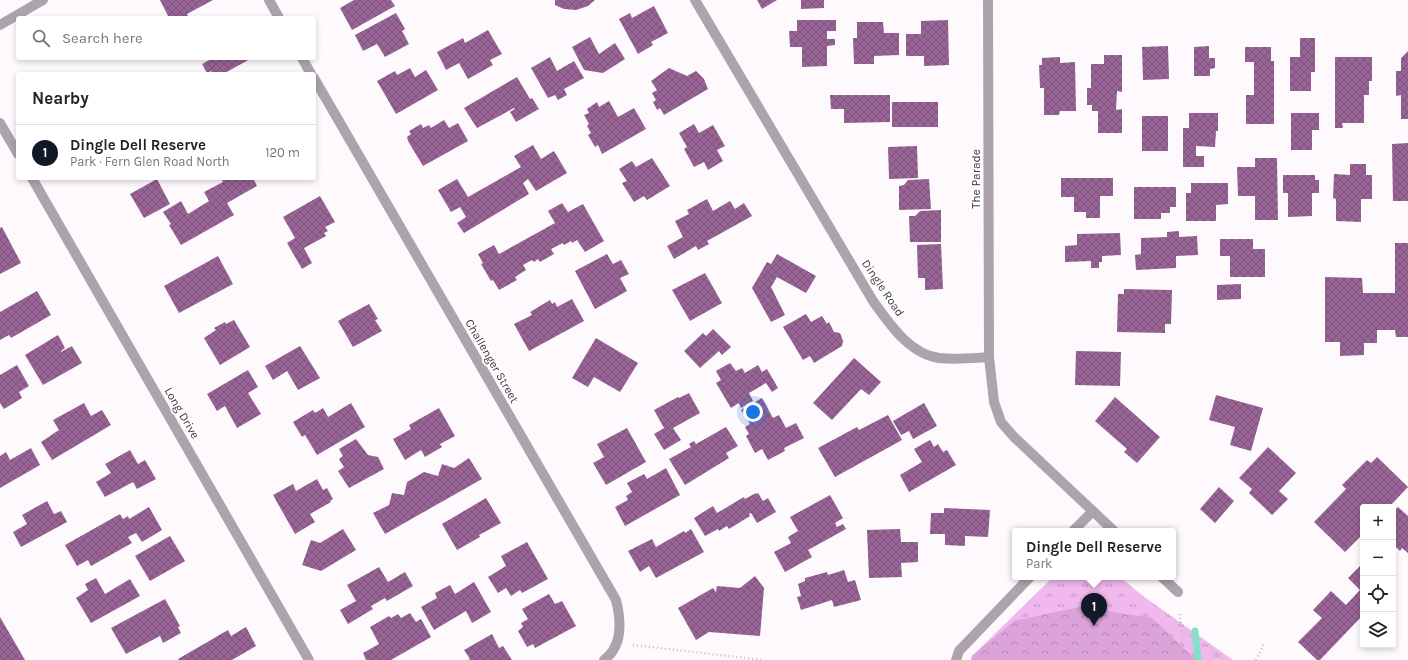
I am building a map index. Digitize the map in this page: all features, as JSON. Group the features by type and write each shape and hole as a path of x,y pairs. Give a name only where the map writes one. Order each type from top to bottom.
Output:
{"street":[{"path":"0,25 43,0"},
{"path":"269,0 278,16"},
{"name":"Dingle Road","path":"695,0 873,301 889,323 911,345 924,353 938,358 989,357"},
{"name":"The Parade","path":"988,0 989,357"},
{"path":"303,60 311,72"},
{"name":"Challenger Street","path":"316,81 616,600 620,621 618,640 612,651 604,660"},
{"path":"0,123 16,151"},
{"name":"Long Drive","path":"33,180 309,660"},
{"path":"989,357 994,402 1001,422 1014,437 1111,528"},
{"path":"1076,528 1093,510"},
{"path":"956,660 960,651 1027,580"},
{"path":"1165,580 1178,592"}],"path":[{"path":"1180,614 1183,660"},
{"path":"1180,622 1192,636 1200,638 1223,660"},
{"path":"1256,660 1264,644"},
{"path":"633,645 763,660"}],"green space":[{"path":"1050,580 1124,580 1143,596 1233,660 971,660 972,656"},
{"path":"1080,607 1152,618 1196,660 971,660 972,656 1014,621"}],"building":[{"path":"160,0 213,0 187,14 188,16 168,16"},
{"path":"354,0 391,0 395,6 352,30 340,8"},
{"path":"555,0 595,0 588,6 576,10 564,9 555,5"},
{"path":"757,0 777,0 762,9"},
{"path":"801,0 824,0 824,8 801,9"},
{"path":"654,6 668,33 651,42 653,45 638,54 619,19 630,13 632,18"},
{"path":"396,13 405,29 402,31 409,44 385,57 377,44 363,51 355,35"},
{"path":"797,20 836,20 836,31 827,31 827,39 835,39 835,45 827,46 827,66 802,67 802,47 790,47 789,31 797,31"},
{"path":"948,20 949,65 924,66 924,56 906,56 906,34 921,34 921,21"},
{"path":"857,22 883,22 884,33 899,33 899,55 874,56 874,64 854,64 853,38 857,38"},
{"path":"488,30 502,54 490,60 493,65 468,79 459,63 446,70 437,52 463,38 465,43"},
{"path":"590,37 599,54 615,43 625,59 603,73 584,70 572,47"},
{"path":"1300,38 1315,38 1315,72 1311,72 1311,91 1290,91 1290,57 1300,57"},
{"path":"1168,46 1169,79 1143,80 1142,47"},
{"path":"1209,46 1209,58 1215,58 1215,68 1210,69 1210,76 1194,76 1194,47"},
{"path":"1245,47 1271,47 1271,61 1274,61 1274,124 1246,124 1246,95 1254,95 1254,62 1245,62"},
{"path":"1408,51 1408,119 1401,119 1401,95 1396,96 1396,71 1401,71 1401,58"},
{"path":"1104,55 1122,55 1122,92 1117,91 1116,110 1122,109 1122,133 1098,133 1098,111 1092,111 1092,105 1087,105 1087,88 1091,88 1091,64 1104,64"},
{"path":"550,57 557,71 574,61 584,78 564,89 567,95 558,100 555,95 548,98 531,68"},
{"path":"1060,57 1060,63 1075,62 1076,111 1060,111 1059,115 1044,115 1044,88 1040,88 1039,65 1042,65 1042,58"},
{"path":"1335,57 1372,57 1372,81 1369,81 1369,95 1364,95 1364,123 1342,123 1343,128 1335,128"},
{"path":"209,60 248,60 227,72 206,72 202,64"},
{"path":"410,68 415,77 426,70 438,90 396,114 377,81 395,71 397,75"},
{"path":"669,68 687,76 696,71 704,79 708,89 664,115 660,108 657,110 653,102 656,100 652,93 657,90 651,81"},
{"path":"517,77 530,99 532,98 539,109 516,122 510,112 515,109 514,108 477,128 464,108"},
{"path":"830,95 890,95 890,122 844,123 844,109 831,109"},
{"path":"609,101 618,117 634,108 646,129 602,154 598,145 595,147 588,135 591,133 587,126 589,124 584,115 589,113 587,109 597,102 599,107"},
{"path":"892,102 938,102 938,127 892,127"},
{"path":"1189,113 1218,113 1218,131 1216,131 1215,147 1196,146 1196,156 1204,156 1204,167 1183,167 1183,128 1189,128"},
{"path":"1291,113 1319,113 1319,130 1312,130 1312,150 1291,150"},
{"path":"1142,116 1168,116 1168,151 1142,151"},
{"path":"444,120 449,128 458,123 468,141 423,166 408,141 407,137 411,134 409,131 421,124 423,128 429,125 431,128"},
{"path":"694,124 699,133 713,125 725,146 717,150 723,161 708,170 704,162 694,167 684,149 687,147 679,133"},
{"path":"1408,143 1408,201 1393,201 1392,144"},
{"path":"533,145 541,159 554,151 567,173 536,191 528,179 523,183 529,194 464,233 457,223 466,217 460,207 451,212 438,190 457,179 468,197 521,167 514,156"},
{"path":"917,146 918,178 889,179 888,147"},
{"path":"652,158 670,186 647,200 644,196 634,202 622,183 627,181 619,169 632,161 636,167"},
{"path":"1255,158 1277,158 1278,220 1255,220 1255,196 1238,196 1237,167 1255,167"},
{"path":"1350,164 1366,164 1366,175 1372,175 1372,199 1361,199 1361,222 1336,221 1336,199 1333,198 1334,174 1350,175"},
{"path":"1283,175 1315,175 1315,180 1319,180 1319,193 1312,193 1312,216 1288,217 1288,193 1283,193"},
{"path":"1061,178 1113,178 1113,196 1100,196 1100,218 1086,218 1086,212 1074,212 1074,197 1061,197"},
{"path":"929,179 931,209 899,210 899,186 904,185 908,180"},
{"path":"158,180 170,204 144,218 130,194"},
{"path":"222,180 254,180 257,186 227,203 234,215 181,245 169,225 171,224 163,212 181,201 188,214 209,201 204,192 223,182"},
{"path":"1191,183 1228,183 1228,204 1216,205 1216,221 1186,221 1186,193 1191,193"},
{"path":"1134,187 1176,187 1176,207 1170,207 1170,213 1161,213 1161,219 1134,219"},
{"path":"320,196 335,222 325,227 328,231 324,233 326,236 304,248 312,263 302,269 287,243 295,238 283,217"},
{"path":"707,199 713,211 730,201 735,209 744,203 752,216 707,241 709,244 698,250 696,246 674,259 667,246 683,237 675,221 689,214 687,210"},
{"path":"562,203 568,212 583,204 604,241 585,252 577,240 572,243 571,241 564,245 563,243 551,249 554,254 540,262 538,259 534,262 532,260 523,265 526,270 515,277 517,280 499,290 493,280 491,281 481,264 483,263 478,254 494,245 499,254 555,223 548,211"},
{"path":"941,210 941,242 910,242 909,216 915,216 920,211"},
{"path":"2,227 21,263 0,274 0,228"},
{"path":"1179,231 1179,237 1197,236 1198,255 1176,256 1176,268 1136,270 1135,255 1141,254 1141,238 1167,237 1167,232"},
{"path":"1120,233 1121,255 1102,256 1102,262 1099,262 1099,268 1091,268 1091,261 1065,262 1065,246 1077,245 1077,234"},
{"path":"1220,239 1253,239 1253,249 1265,249 1265,277 1230,277 1230,256 1220,256"},
{"path":"1395,243 1408,243 1408,337 1396,337 1395,330 1377,330 1377,343 1364,343 1364,355 1340,356 1340,342 1325,342 1325,277 1362,278 1363,293 1395,293"},
{"path":"941,244 943,289 925,290 925,278 918,278 917,245"},
{"path":"607,254 613,264 621,260 629,274 620,278 627,291 595,309 575,271"},
{"path":"777,254 816,276 806,293 777,277 771,287 785,315 771,322 752,288 767,262 771,264"},
{"path":"218,256 233,284 179,313 164,286"},
{"path":"705,273 722,303 690,321 672,290"},
{"path":"1241,284 1241,299 1217,300 1217,285"},
{"path":"1124,289 1172,290 1171,324 1165,324 1165,333 1117,332 1118,294 1124,294"},
{"path":"37,291 51,315 11,338 9,335 0,340 0,312"},
{"path":"572,299 584,321 529,351 514,324 532,315 530,312 550,300 552,304 555,302 557,307"},
{"path":"369,304 378,319 375,320 382,331 353,347 338,321"},
{"path":"806,314 811,322 822,316 827,324 829,322 834,332 840,333 843,341 842,346 814,363 810,356 803,360 783,327"},
{"path":"234,320 250,347 220,365 204,338 216,330 214,328 225,322 226,324"},
{"path":"713,329 731,347 722,355 719,351 700,368 684,351 703,333 706,336"},
{"path":"58,335 65,348 61,352 72,346 82,363 43,385 25,355"},
{"path":"596,338 638,363 620,392 594,377 588,387 572,378"},
{"path":"300,346 320,378 298,390 287,371 273,380 265,366"},
{"path":"1076,351 1121,352 1120,386 1075,385"},
{"path":"854,358 881,382 869,395 861,389 832,420 813,403"},
{"path":"730,363 736,371 742,368 745,373 758,365 762,372 767,369 778,388 772,392 766,383 749,393 753,401 741,408 739,403 731,408 716,383 721,380 716,371"},
{"path":"17,365 29,386 19,392 22,398 4,409 0,403 0,375"},
{"path":"248,370 258,387 248,393 261,414 237,428 225,406 217,411 207,394"},
{"path":"689,393 700,413 673,428 681,440 664,450 654,434 664,428 654,410 678,397 679,398"},
{"path":"1216,395 1263,408 1251,451 1230,445 1235,427 1209,420"},
{"path":"1115,397 1160,437 1137,463 1124,452 1127,449 1095,421"},
{"path":"762,398 773,418 779,415 786,428 796,423 804,438 784,448 785,451 768,460 762,449 755,453 746,436 749,434 745,427 750,424 741,410"},
{"path":"84,403 91,416 102,410 111,425 52,460 41,442 59,430 53,420"},
{"path":"351,403 365,427 317,455 305,435 302,437 293,422 313,410 315,413 323,408 328,417"},
{"path":"924,403 937,426 913,439 909,431 901,435 893,421"},
{"path":"439,408 455,436 440,444 442,447 425,457 421,450 405,460 393,439 411,429 409,425"},
{"path":"888,415 902,440 835,477 818,448 857,427 859,430"},
{"path":"726,427 738,446 726,453 729,458 685,485 669,459 691,447 689,444 694,441 696,444"},
{"path":"627,428 646,462 606,485 593,463 604,457 597,444"},
{"path":"356,439 368,455 378,457 384,469 349,488 338,471 344,467 339,459 343,456 339,449"},
{"path":"930,440 934,447 938,444 943,452 947,450 956,465 909,492 900,475 922,462 914,449"},
{"path":"1268,447 1296,473 1279,491 1288,499 1272,515 1249,493 1252,489 1239,478"},
{"path":"31,448 40,465 0,488 0,456 6,452 10,460"},
{"path":"130,450 138,464 145,460 156,479 137,489 133,482 105,497 96,482 111,473 105,464"},
{"path":"1377,457 1408,487 1392,504 1360,504 1360,537 1345,552 1314,522 1346,489 1342,485 1367,460 1371,463"},
{"path":"469,458 482,479 385,534 373,513 389,505 392,493 404,495 407,482 424,472 438,476 442,464 454,468"},
{"path":"666,468 680,495 625,526 615,507 628,500 626,496 632,492 627,483 644,474 647,479"},
{"path":"317,479 323,490 327,488 333,499 330,501 331,502 310,514 315,522 295,534 273,495 293,484 296,491"},
{"path":"1219,487 1234,501 1215,523 1200,509"},
{"path":"758,493 763,501 768,498 776,512 757,523 751,513 749,514 750,516 729,529 727,526 719,531 718,529 705,536 694,518 713,506 717,513 744,497 745,499"},
{"path":"830,495 843,518 835,523 837,527 843,524 846,529 808,550 812,557 785,572 774,552 791,543 788,537 798,531 790,517"},
{"path":"486,498 501,523 479,535 480,537 457,550 442,524"},
{"path":"47,501 54,514 61,511 67,522 21,547 13,532 27,524 22,515"},
{"path":"149,507 162,530 142,542 136,533 128,537 132,543 91,566 88,560 77,566 65,545 120,514 123,519 128,516 129,519"},
{"path":"1398,507 1408,516 1408,553 1402,548 1400,551 1396,547 1396,509"},
{"path":"944,508 990,510 988,537 965,536 965,546 945,545 945,534 930,534 931,513 944,513"},
{"path":"343,529 356,550 321,571 302,565 311,540 320,543"},
{"path":"691,529 704,552 656,578 649,566 640,572 628,551 652,539 656,547 684,531 685,533"},
{"path":"900,529 901,542 918,542 918,562 901,563 902,577 869,578 867,530"},
{"path":"170,536 185,561 150,581 135,556"},
{"path":"527,542 548,579 522,593 520,590 511,596 506,588 498,593 488,577 506,566 501,556"},
{"path":"1360,566 1360,590 1348,578"},
{"path":"379,567 388,582 405,572 413,586 387,601 385,598 371,606 373,609 348,624 340,610 356,601 347,585"},
{"path":"844,570 848,582 855,580 861,600 834,607 832,600 801,610 797,597 801,596 798,584 805,581 805,578 827,572 828,575"},
{"path":"755,576 764,588 760,636 709,632 696,640 678,608 713,588 716,592 717,586 740,588"},
{"path":"96,578 105,594 130,579 140,596 91,623 76,598 88,590 85,584"},
{"path":"474,582 491,612 472,623 466,611 434,630 421,607 437,598 435,593 450,585 455,594"},
{"path":"1360,590 1360,618 1320,660 1317,660 1298,642 1322,618 1313,610 1331,591 1346,605"},
{"path":"549,594 555,604 562,601 576,626 535,648 533,644 527,647 518,631 523,627 521,623 528,619 522,609"},
{"path":"165,599 180,626 178,627 181,633 163,643 160,636 126,654 111,628"},
{"path":"410,613 416,622 421,619 431,637 391,660 366,660 363,653 379,644 370,627 389,616 391,618 398,614 401,618"},
{"path":"0,617 25,660 0,660"},
{"path":"246,627 256,646 232,660 178,659 228,630 231,636"},
{"path":"492,634 499,648 503,646 512,660 468,660 470,659 464,650"}],"waterway":[{"path":"1195,631 1198,660"}],"place":[{"name":"Dingle Dell Reserve","path":"1094,626"}]}
